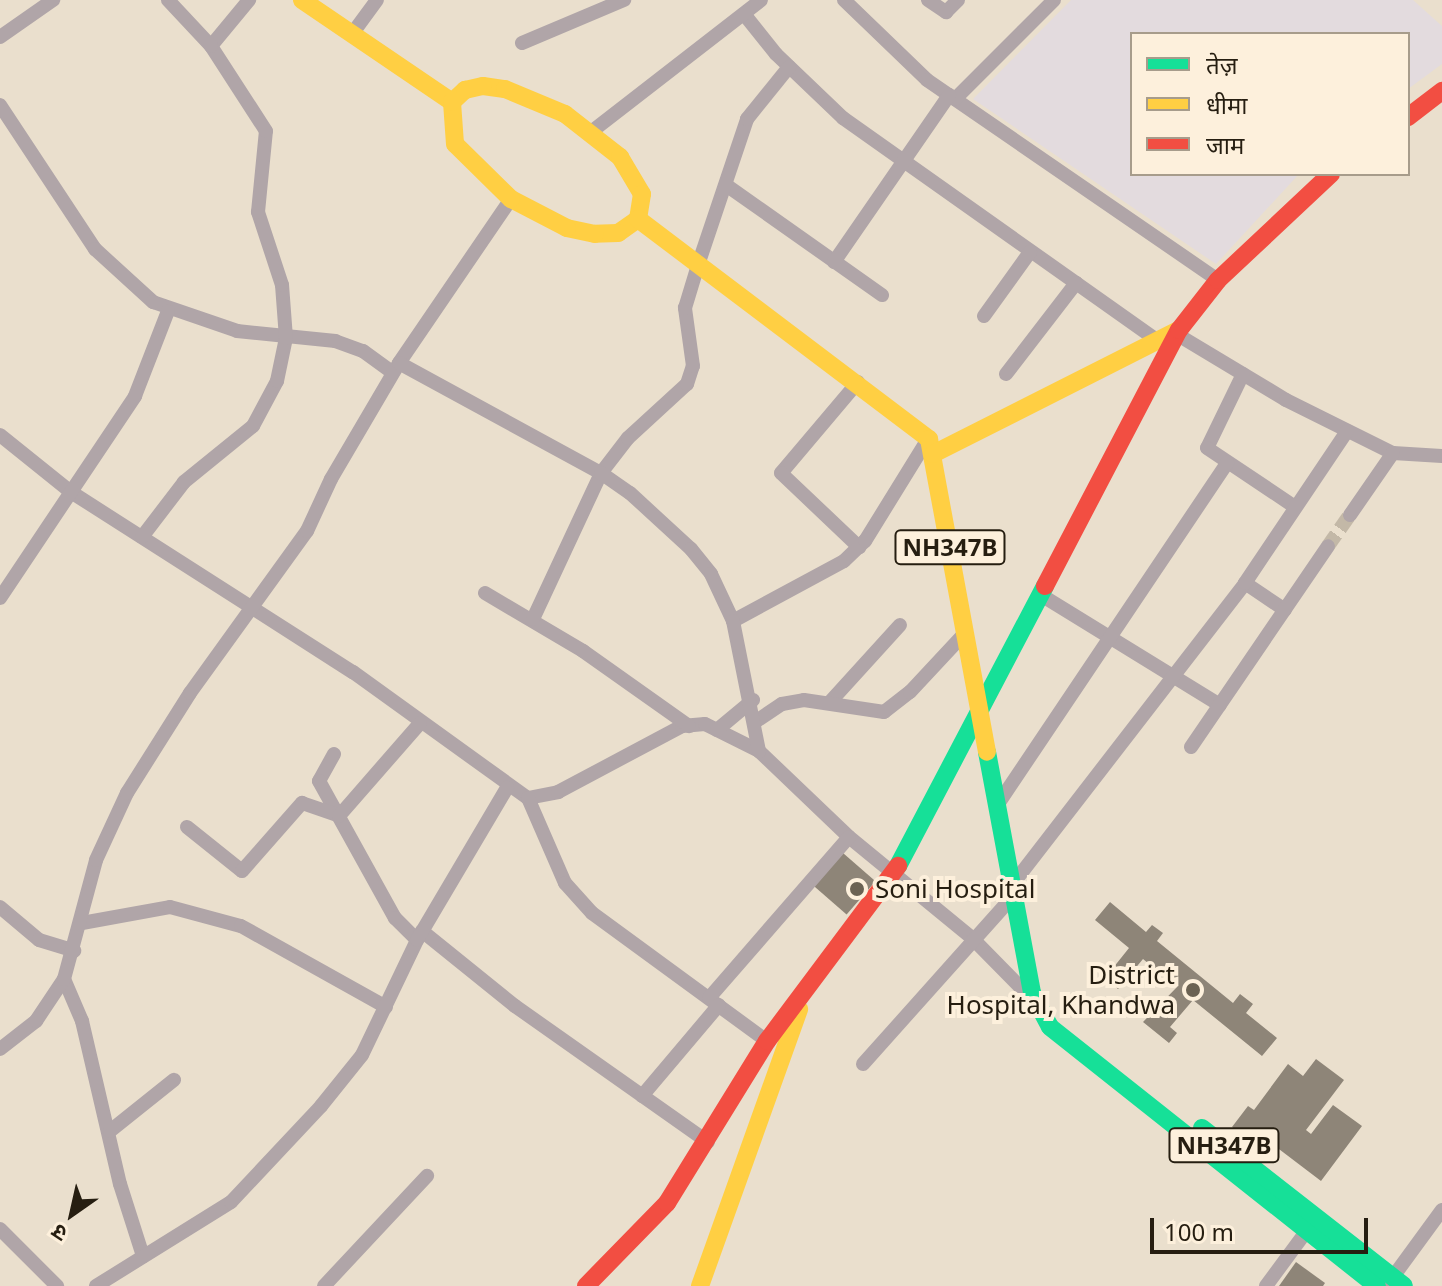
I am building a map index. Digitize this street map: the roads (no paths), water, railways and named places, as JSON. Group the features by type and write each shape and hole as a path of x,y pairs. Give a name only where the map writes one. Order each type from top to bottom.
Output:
{"main road":[{"path":"302,0 452,102"},
{"path":"505,89 565,114 591,132 637,179 642,194 638,219 618,233 595,234 567,228 511,199 455,144 452,102 465,90 505,89"},
{"path":"1410,116 1439,97"},
{"path":"586,1286 667,1203 708,1142 767,1041 803,998 895,873 1178,332 1218,280 1329,176"},
{"path":"638,219 859,382 931,446 1178,332"},
{"name":"NH347B","path":"931,446 982,707 1012,891 1038,1007 1059,1037 1390,1284"},
{"path":"700,1286 803,998"}],"street":[{"path":"0,37 53,0"},
{"path":"142,537 184,482 253,426 277,381 286,338 282,285 258,212 266,131 211,46 168,0"},
{"path":"211,46 249,0"},
{"path":"352,34 377,0"},
{"path":"522,43 624,0"},
{"path":"928,0 946,12 958,0"},
{"path":"834,262 902,161 952,97 1054,0"},
{"path":"851,2 901,60 1218,280"},
{"path":"591,132 752,5 789,67 843,118 1158,341"},
{"path":"533,619 601,473 628,438 687,384 693,366 685,308 699,262 747,119 789,67"},
{"path":"0,105 95,249 168,311 237,331 335,341 363,351 601,473 691,549 711,574 733,621 753,700 759,751"},
{"path":"726,185 882,295"},
{"path":"0,1049 36,1021 64,979 82,923 96,860 127,793 190,693 307,531 331,479 396,368 511,199"},
{"path":"984,316 1030,252"},
{"path":"1006,374 1076,283"},
{"path":"0,598 135,396 168,311"},
{"path":"1178,332 1243,374 1347,431 1393,453 1437,456 1442,473"},
{"path":"1243,374 1208,439 1211,453 1295,507"},
{"path":"859,382 781,473 859,547"},
{"path":"863,1064 1012,891 1245,583 1347,431"},
{"path":"0,435 71,492 251,610 353,672 507,788 528,798 558,792 666,731 689,726 705,724 759,751 849,837 973,939 1038,1007"},
{"path":"733,621 844,561 859,547 931,446"},
{"path":"1350,515 1393,453"},
{"path":"998,804 1114,636 1227,463"},
{"path":"1191,747 1328,546"},
{"path":"1245,583 1285,610"},
{"path":"485,593 533,619 689,726"},
{"path":"1041,595 1114,636 1220,705"},
{"path":"830,702 900,625"},
{"path":"755,722 782,704 830,702 878,713 890,709 966,632"},
{"path":"717,730 753,700"},
{"path":"339,816 420,723"},
{"path":"334,754 319,781 395,918 708,1142"},
{"path":"96,1286 231,1202 282,1151 362,1055 420,936 507,788"},
{"path":"528,798 565,883 592,913 767,1041"},
{"path":"187,827 242,871 302,803 339,816"},
{"path":"642,1096 714,1002 849,837"},
{"path":"0,907 39,940 74,951"},
{"path":"82,923 170,907 241,926 386,1007"},
{"path":"64,979 82,1021 143,1256"},
{"path":"110,1131 174,1080"},
{"path":"324,1286 427,1176"},
{"path":"1390,1284 1442,1210"},
{"path":"1266,1286 1311,1225"},
{"path":"0,1229 57,1286"}],"tunnel":[{"path":"1328,546 1350,515"}],"place":[{"name":"Soni Hospital","path":"857,889"},
{"name":"District Hospital, Khandwa","path":"1193,990"}]}
